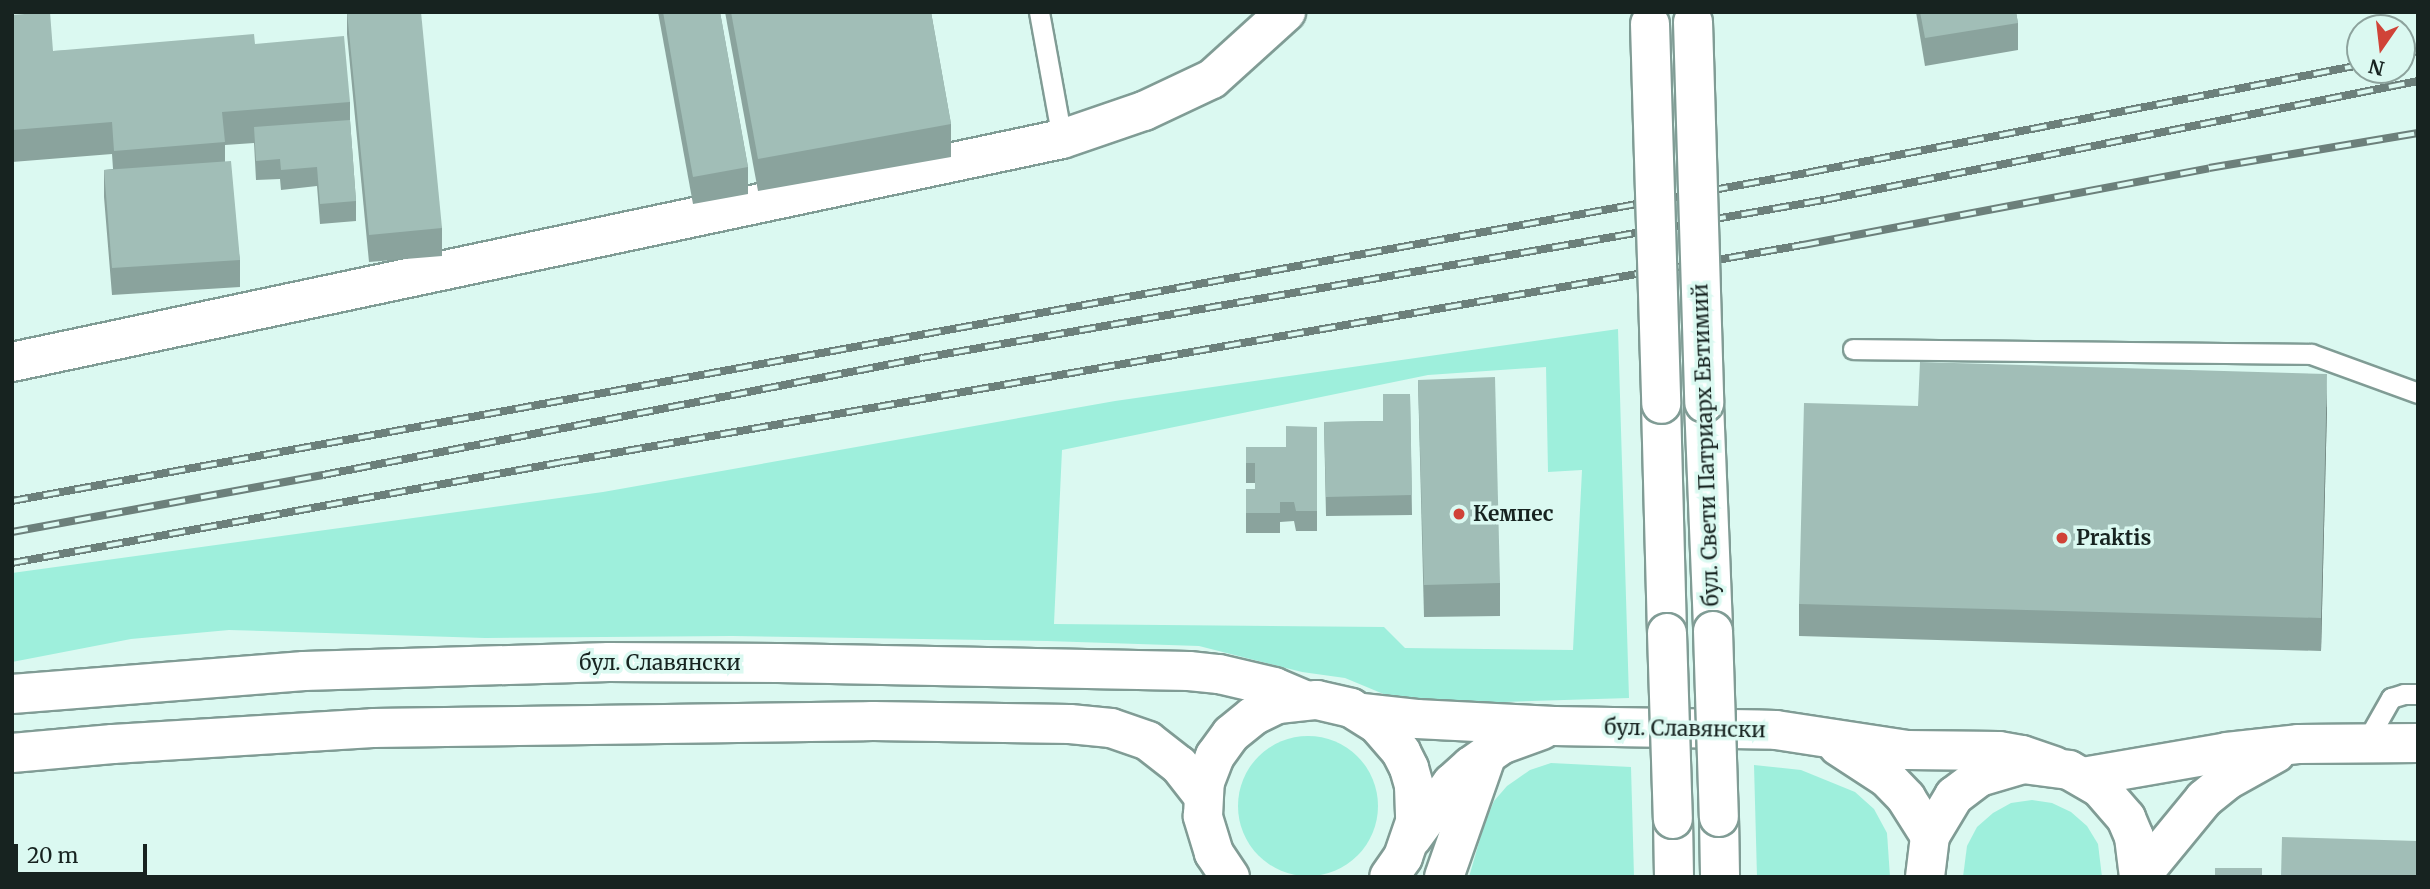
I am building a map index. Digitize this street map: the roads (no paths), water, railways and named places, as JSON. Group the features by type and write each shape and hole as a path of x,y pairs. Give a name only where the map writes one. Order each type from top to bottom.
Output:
{"main road":[{"path":"12,362 1062,139 1144,111 1212,79 1286,12"},
{"name":"бул. Свети Патриарх Евтимий","path":"1693,17 1720,877"},
{"name":"бул. Свети Патриарх Евтимий","path":"1649,18 1674,877"},
{"name":"бул. Славянски","path":"12,694 304,671 609,662 1189,671 1255,682 1305,700"},
{"path":"1220,869 1203,816 1203,796 1209,769 1231,734 1265,709 1305,700 1329,701 1362,713 1390,737 1409,768 1416,804 1410,840 1403,857 1389,877"},
{"name":"бул. Славянски","path":"1362,713 1554,726 1776,730 1907,750 1999,751 2069,771 2298,744 2418,743"},
{"path":"12,753 373,728 873,721 1070,724 1111,728 1148,741 1178,765 1203,796"},
{"name":"бул. Славянски","path":"1410,840 1452,783 1488,753 1525,735 1554,726"},
{"name":"бул. Славянски","path":"1816,737 1861,759 1887,778 1906,798 1930,836"},
{"name":"бул. Славянски","path":"2139,877 2204,799 2248,767 2298,744"},
{"path":"1444,877 1488,753"},
{"path":"1925,877 1930,836 1954,796 1979,777 2008,766 2069,771 2100,788 2126,818 2134,837 2139,877"}],"lane":[{"path":"1039,12 1062,139"},
{"path":"1853,349 2311,354 2418,393"},
{"path":"2366,742 2391,698 2418,694"}],"railway":[{"path":"12,501 1811,172 2346,68"},
{"path":"12,532 323,475 922,358 1824,200 2418,81"},
{"path":"12,563 563,462 1803,245 2209,168 2418,133"}],"place":[{"name":"Кемпес","path":"1459,514"},
{"name":"Praktis","path":"2062,538"}]}
